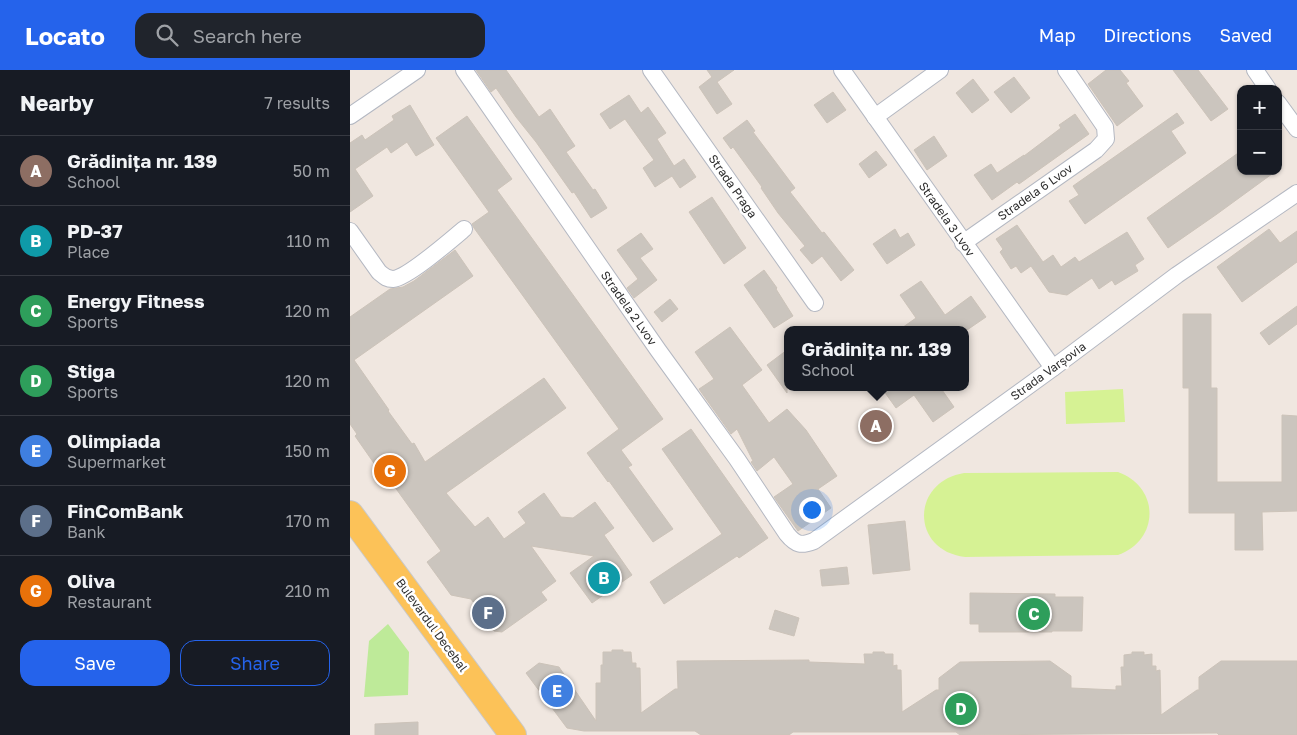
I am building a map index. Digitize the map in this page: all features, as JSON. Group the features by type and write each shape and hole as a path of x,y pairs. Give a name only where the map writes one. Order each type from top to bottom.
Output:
{"main road":[{"name":"Bulevardul Decebal","path":"350,514 513,735"}],"street":[{"path":"350,116 417,70"},
{"name":"Stradela 2 Lvov","path":"464,70 658,350 737,459 787,534 797,543"},
{"name":"Strada Praga","path":"651,70 815,302"},
{"name":"Stradela 3 Lvov","path":"842,70 1052,368"},
{"path":"875,117 940,70"},
{"name":"Stradela 6 Lvov","path":"963,243 1096,150 1106,140 1105,127 1066,70"},
{"path":"1254,70 1265,85"},
{"path":"1282,108 1297,129"},
{"name":"Strada Varșovia","path":"797,543 805,544 814,541 1052,368 1177,274 1297,193"},
{"path":"350,231 379,272 385,278 390,279 398,278 410,271 464,230"}],"green space":[{"path":"1123,389 1125,422 1066,424 1065,392"},
{"path":"1118,472 1132,479 1142,489 1148,501 1149,514 1148,526 1142,538 1132,548 1118,555 965,557 947,552 934,543 927,530 924,516 926,502 934,489 946,479 964,473"},
{"path":"388,624 409,652 408,695 364,697 369,641"}],"building":[{"path":"476,70 506,70 539,117 550,109 575,146 566,152 593,190 595,189 607,208 591,218 574,192 572,193 496,88 491,92"},
{"path":"707,70 734,70 717,82 732,104 717,114 699,87 712,77"},
{"path":"1106,70 1120,70 1129,81 1126,83 1143,106 1117,126 1088,84"},
{"path":"1173,70 1198,70 1228,109 1211,121"},
{"path":"1014,77 1030,98 1011,113 994,92"},
{"path":"973,79 989,100 972,113 956,93"},
{"path":"833,92 846,110 827,123 814,105"},
{"path":"629,95 641,113 648,107 666,133 657,139 674,166 684,159 696,177 680,188 672,176 655,187 643,168 654,160 625,119 610,129 600,114"},
{"path":"410,105 434,145 416,156 407,142 391,153 387,147 355,169 373,196 350,212 350,143 362,135 365,140 394,120 392,116"},
{"path":"1177,113 1184,123 1171,131 1186,153 1085,224 1069,201 1079,195 1073,186"},
{"path":"1075,114 1089,134 1019,184 1017,182 992,200 974,175 991,164 997,173 1024,156 1061,128 1059,125"},
{"path":"467,116 512,179 497,190 663,419 621,450 632,465 628,467 673,529 653,542 587,453 619,429 472,224 489,212 436,138"},
{"path":"747,120 755,131 753,132 795,188 790,192 854,270 841,281 822,256 812,264 800,250 805,246 778,213 733,147 731,149 723,138"},
{"path":"934,136 947,156 927,170 914,150"},
{"path":"876,151 887,165 869,178 859,164"},
{"path":"1237,154 1237,175 1271,175 1168,248 1147,218"},
{"path":"712,197 746,248 724,264 689,212"},
{"path":"1017,225 1043,262 1053,255 1061,267 1075,257 1079,262 1127,232 1144,259 1135,265 1138,271 1115,285 1112,280 1099,289 1092,278 1067,295 1049,292 1031,266 1021,273 1016,266 1011,269 1000,252 1003,249 996,239"},
{"path":"895,229 900,238 908,233 915,245 887,264 873,244"},
{"path":"1269,229 1280,243 1297,231 1297,262 1242,302 1217,267"},
{"path":"641,233 653,249 640,258 657,280 634,298 627,288 638,279 617,250"},
{"path":"455,250 473,276 354,360 388,411 412,444 414,443 425,462 544,378 566,408 446,493 475,527 488,517 504,539 526,523 518,512 544,493 561,517 573,518 595,502 614,528 604,535 632,575 592,603 570,573 594,556 531,546 556,581 541,592 547,600 502,632 494,631 471,599 451,595 427,562 441,551 381,466 378,469 355,436 357,434 350,424 350,317 390,289 403,287 414,281"},
{"path":"764,270 793,316 774,328 744,285"},
{"path":"921,281 945,315 971,296 986,317 969,329 969,326 905,326 916,318 900,295"},
{"path":"670,299 678,309 662,322 654,312"},
{"path":"1297,306 1297,324 1269,345 1260,333"},
{"path":"1183,314 1211,314 1211,388 1217,388 1217,482 1282,482 1282,415 1297,416 1297,511 1262,512 1263,550 1235,550 1235,513 1189,513 1189,388 1183,388"},
{"path":"730,327 762,370 742,385 769,423 787,409 806,430 837,476 818,489 831,508 798,531 774,497 793,484 774,457 757,471 751,462 753,461 737,429 731,434 699,389 714,379 695,352"},
{"path":"784,352 784,389 767,365"},
{"path":"884,391 943,391 954,407 933,422 914,395 896,408"},
{"path":"691,429 768,538 664,604 650,582 722,534 662,449"},
{"path":"905,521 910,570 873,574 868,525"},
{"path":"847,567 849,584 822,586 820,570"},
{"path":"970,593 1055,594 1055,597 1083,597 1082,631 979,632 979,624 970,624"},
{"path":"775,610 799,618 794,636 769,629"},
{"path":"612,650 631,652 632,663 636,663 636,668 640,668 641,713 675,689 678,689 677,661 809,660 809,662 865,664 864,654 884,652 885,654 893,654 893,666 897,665 897,670 901,670 902,712 936,690 939,690 939,678 960,662 1050,661 1071,676 1071,688 1116,690 1116,686 1122,686 1121,667 1124,667 1124,655 1132,654 1132,652 1144,652 1144,655 1152,654 1152,666 1156,666 1156,671 1160,670 1161,715 1199,690 1199,677 1221,661 1297,661 1297,735 1219,735 1217,733 960,735 956,732 793,732 789,735 701,735 695,731 584,731 567,728 526,673 539,663 559,667 596,721 596,683 601,683 603,652 612,652"},
{"path":"418,722 418,735 375,735 375,724"}],"place":[{"name":"Grădinița nr. 139","path":"876,426"},
{"name":"Oliva","path":"390,471"},
{"name":"PD-37","path":"604,578"},
{"name":"FinComBank","path":"488,613"},
{"name":"Energy Fitness","path":"1034,614"},
{"name":"Olimpiada","path":"557,691"},
{"name":"Stiga","path":"961,709"}]}
